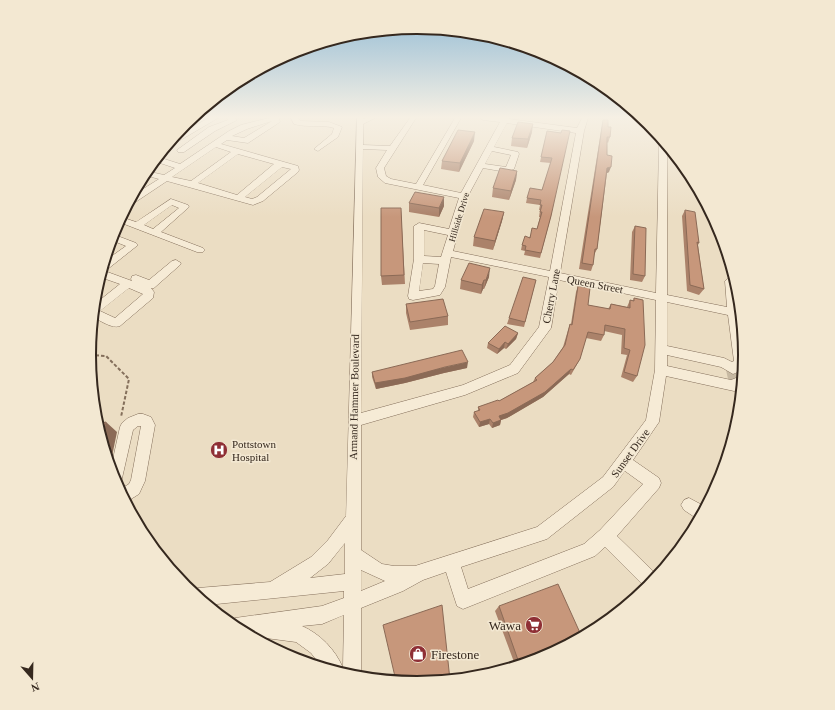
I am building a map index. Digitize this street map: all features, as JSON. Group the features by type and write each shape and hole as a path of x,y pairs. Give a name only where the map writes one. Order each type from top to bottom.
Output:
{"street":[{"path":"187,151 199,154"},
{"path":"139,196 203,151"},
{"path":"152,175 192,184 252,202 260,199 295,170 295,168 281,163 237,151"},
{"path":"192,184 237,151"},
{"name":"Armand Hammer Boulevard","path":"352,669 354,421 360,151"},
{"path":"389,151 380,168 382,177 388,181 464,196"},
{"path":"418,187 439,151"},
{"name":"Hillside Drive","path":"419,259 414,296 436,292 440,287 446,257 464,196 488,151"},
{"path":"480,165 510,169 515,154 503,151"},
{"name":"Cherry Lane","path":"354,421 465,390 514,369 545,328 577,151"},
{"name":"Sunset Drive","path":"352,553 371,568 386,575 397,576 419,573 541,533 608,482 652,422 661,370 663,151"},
{"path":"162,162 180,167"},
{"path":"238,198 281,163"},
{"path":"138,226 171,202 186,208 154,232"},
{"path":"126,221 200,250"},
{"path":"419,259 419,226 454,233"},
{"path":"110,262 133,245 118,239"},
{"name":"Queen Street","path":"419,259 446,257 661,296 736,313"},
{"path":"108,270 150,284 176,263"},
{"path":"99,315 116,323 149,295 149,292 127,284 107,271"},
{"path":"101,305 127,284"},
{"path":"661,349 724,363 733,369 738,364"},
{"path":"661,370 723,385 734,386 736,383"},
{"path":"118,469 127,426 135,420 141,419 146,421 148,425 138,480 134,489 128,492"},
{"path":"451,563 463,600 589,550 606,536 654,483 623,461"},
{"path":"689,505 698,511"},
{"path":"270,590 305,572 320,561 353,519"},
{"path":"606,536 648,578"},
{"name":"Sunset Drive","path":"246,626 322,615 397,585 419,573"},
{"path":"206,596 352,582"},
{"path":"249,628 294,632 307,638 318,648 330,664"}],"path":[{"path":"96,355 106,356 129,379 120,422"}],"building":[{"path":"447,151 466,151 460,163 442,161"},
{"path":"542,151 565,151 541,253 525,250 526,246 522,245 525,236 530,238 532,228 537,229 542,212 540,212 542,205 540,205 541,200 527,198 530,188 542,190 552,158 541,157"},
{"path":"598,151 607,151 607,155 612,156 611,167 607,168 597,249 595,249 593,265 582,263"},
{"path":"500,168 517,171 511,191 493,188"},
{"path":"415,192 444,197 439,208 409,203"},
{"path":"381,208 401,208 404,275 381,276"},
{"path":"484,209 504,212 495,241 474,237"},
{"path":"685,210 695,212 699,243 697,242 704,289 690,285"},
{"path":"635,226 646,228 645,276 633,274"},
{"path":"469,263 490,268 486,280 484,280 482,285 461,280"},
{"path":"523,277 536,280 525,322 509,318"},
{"path":"578,286 590,288 588,305 610,309 611,304 630,308 630,300 634,301 634,298 643,300 645,345 637,376 624,372 630,350 624,348 625,329 605,325 604,335 588,332 580,359 573,370 571,369 545,392 508,413 499,416 501,420 493,423 490,419 480,422 474,412 480,410 478,407 498,400 499,401 537,380 535,378 553,362 565,345 570,324 572,325"},
{"path":"443,299 448,316 410,322 406,304"},
{"path":"505,326 518,333 508,344 505,342 499,349 488,343"},
{"path":"462,350 468,362 405,378 375,383 372,372"},
{"name":"Wawa","path":"558,584 580,632 550,648 518,660 499,606"},
{"name":"Firestone","path":"442,605 449,674 418,676 395,675 383,625"}],"tunnel":[{"path":"733,369 736,383"}],"place":[{"name":"Pottstown Hospital","path":"219,450"},
{"name":"Wawa","path":"534,625"},
{"name":"Firestone","path":"418,654"}]}
